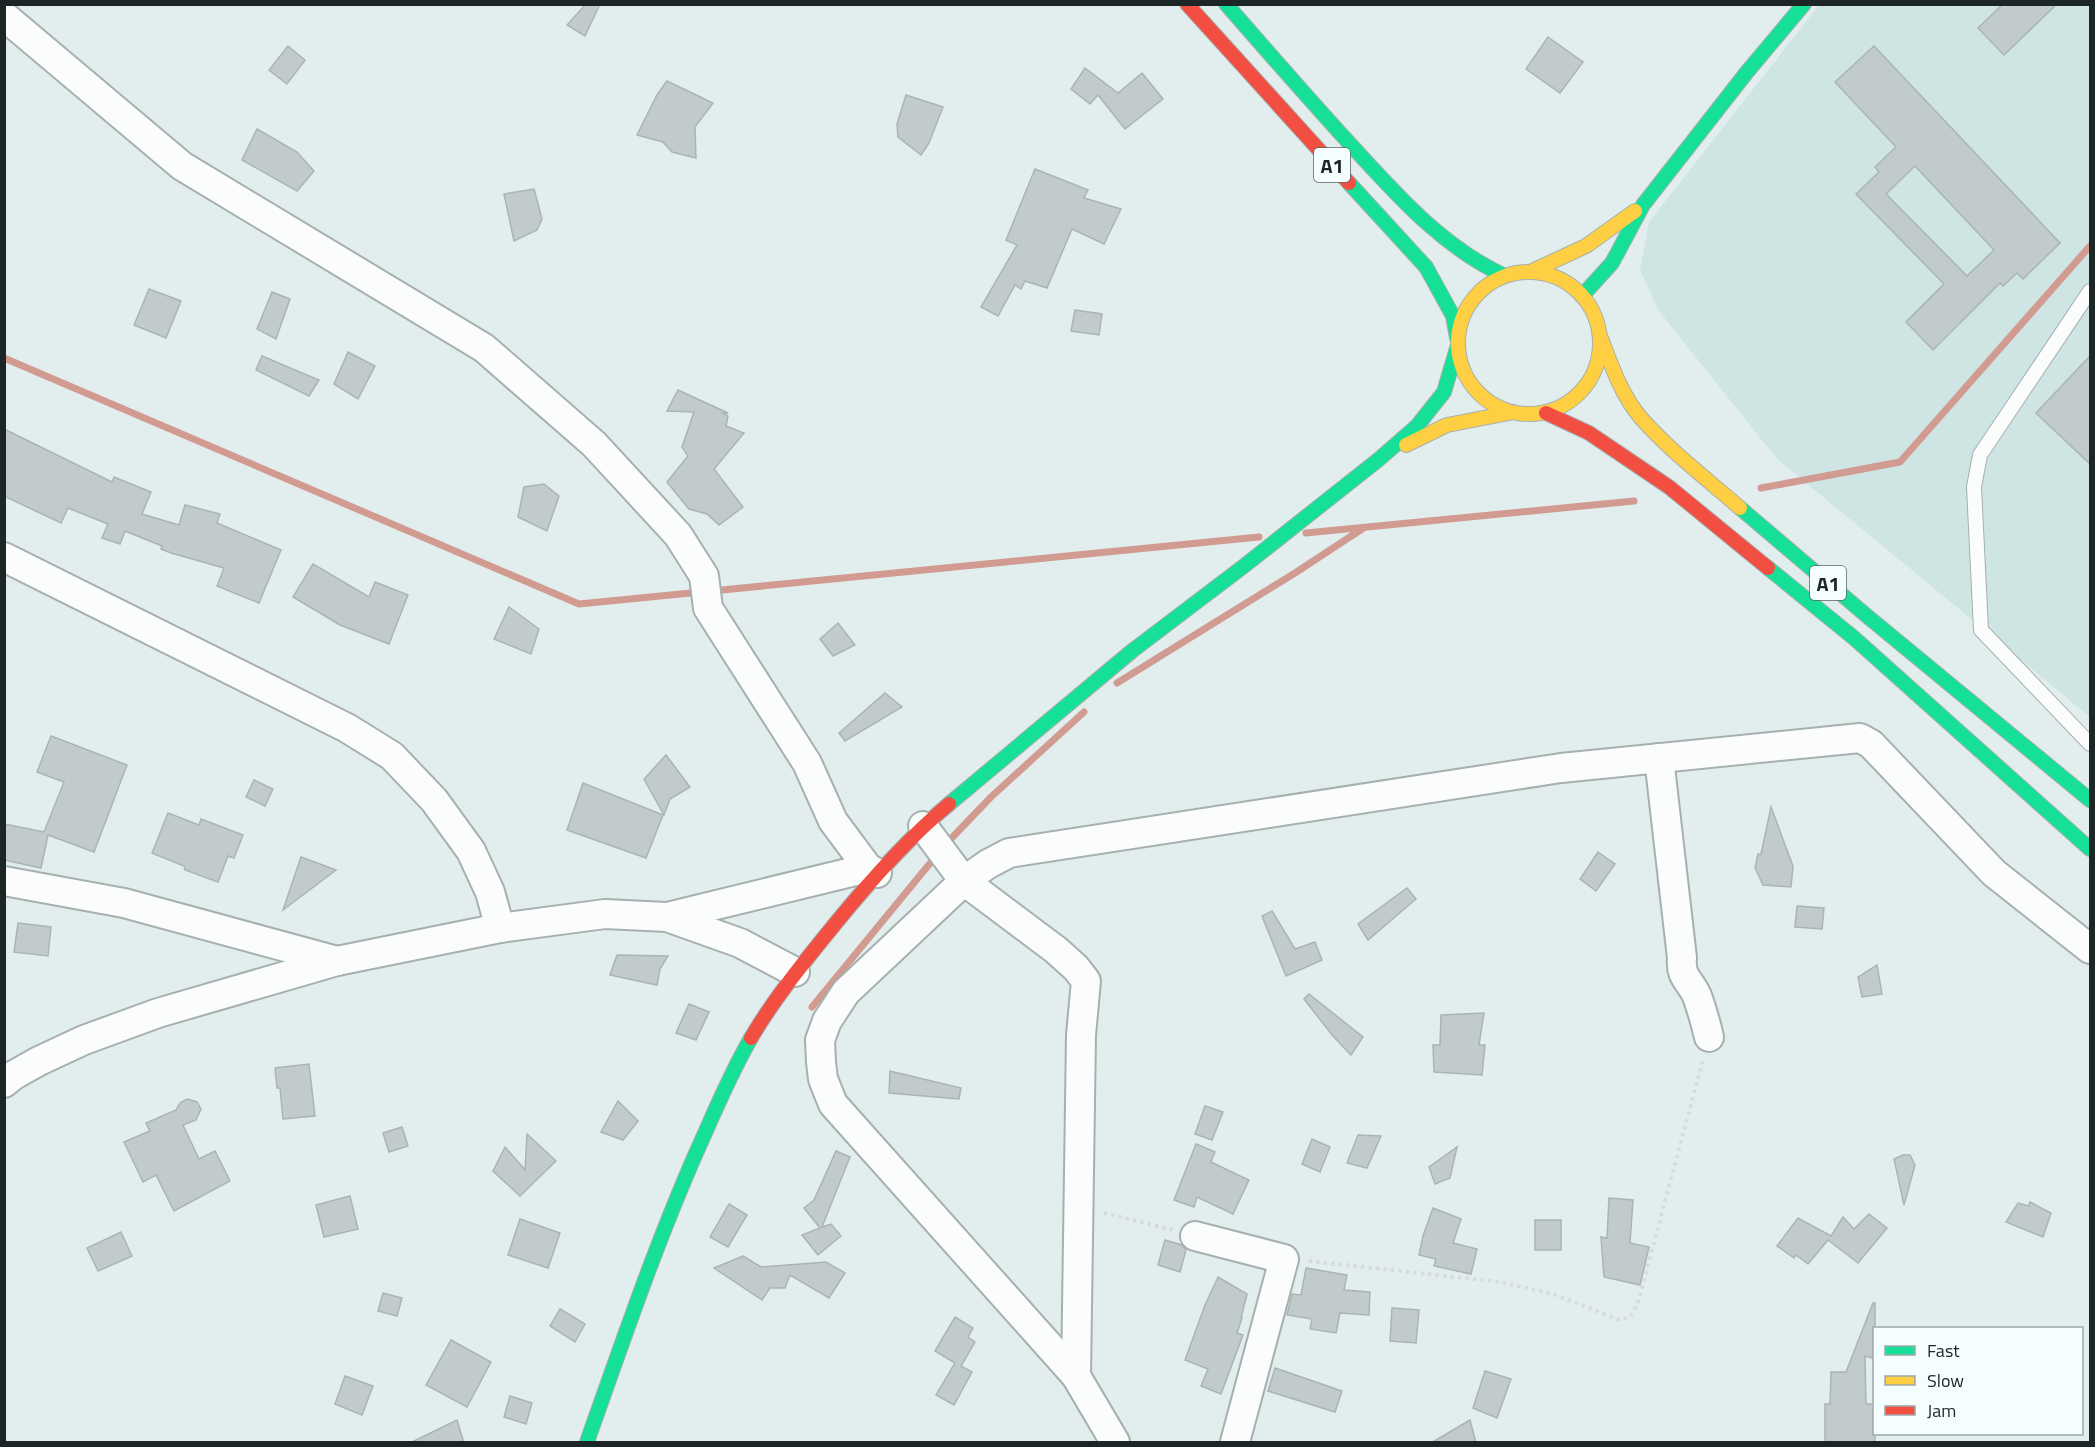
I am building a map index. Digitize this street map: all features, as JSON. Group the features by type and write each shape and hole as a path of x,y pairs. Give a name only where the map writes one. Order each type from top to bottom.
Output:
{"main road":[{"name":"A1","path":"1187,4 1426,267 1453,316 1462,369 1473,389 1489,403 1509,413 1528,415 1546,413 1562,407 1576,397 1587,384 1597,361 1600,336"},
{"name":"A1","path":"1226,4 1328,121 1416,213 1450,244 1505,276"},
{"path":"1582,296 1612,263 1644,205 1747,72 1804,4"},
{"path":"1530,272 1591,244 1644,205"},
{"name":"A1","path":"1457,343 1462,317 1472,300 1487,285 1505,276 1530,272 1559,278 1582,296 1594,315 1618,382 1640,417 1687,462 1858,609 2091,800"},
{"path":"586,1443 649,1269 689,1168 737,1062 767,1011 873,870 1132,651 1244,566 1418,426 1444,392 1457,343"},
{"path":"1378,460 1447,425 1509,413"},
{"name":"A1","path":"1546,413 1589,433 1669,486 1854,638 2091,849"}],"street":[{"path":"4,16 182,166 484,348 594,444 678,535 704,576 708,608 807,763 833,821 873,870 667,917 605,914 500,928 337,961 158,1013 84,1040 39,1061 4,1083"},
{"path":"4,557 347,728 392,756 434,800 471,851 490,892 500,928"},
{"path":"1115,1443 1076,1376 833,1104 823,1079 820,1040 827,1021 846,992 964,881 987,864 1008,853 1561,768 1860,738 1871,744 1994,873 2091,949"},
{"path":"1659,758 1682,958 1681,967 1684,977 1696,994 1709,1037"},
{"path":"923,826 964,881 1056,950 1076,968 1086,981 1081,1035 1076,1376"},
{"path":"4,881 124,903 337,961"},
{"path":"667,917 740,944 795,972"},
{"path":"1195,1236 1284,1258 1235,1443"}],"lane":[{"path":"2091,291 1980,455 1974,487 1981,630 2091,744"}],"path":[{"path":"1284,1258 1500,1282 1553,1294 1620,1320 1630,1317 1637,1306 1709,1037"},
{"path":"1077,1207 1195,1236"}],"shaded area":[{"path":"1819,5 2090,5 2090,717 1777,459 1659,311 1640,270 1649,222"}],"building":[{"path":"586,4 600,4 585,36 567,25"},
{"path":"2003,4 2057,4 2004,55 1978,28"},
{"path":"1548,37 1583,62 1560,93 1526,69"},
{"path":"288,46 305,60 287,84 269,70"},
{"path":"1874,46 2060,243 2023,279 2017,273 2003,286 2000,283 1933,350 1906,322 1944,284 1856,194 1879,172 1875,167 1896,147 1835,82","holes":["1915,166 1994,250 1967,276 1886,194"]},
{"path":"1085,68 1118,93 1142,73 1163,99 1125,129 1098,95 1090,104 1071,89"},
{"path":"667,81 713,103 695,127 696,158 672,152 663,142 637,135 657,95"},
{"path":"906,95 943,107 929,143 921,155 898,137 897,124"},
{"path":"257,129 297,152 314,171 297,191 242,160"},
{"path":"1035,169 1088,190 1084,198 1121,209 1104,244 1072,229 1047,288 1025,281 1021,289 1015,285 998,316 981,307 1017,245 1006,240"},
{"path":"534,189 542,219 537,230 514,241 504,194"},
{"path":"149,289 181,301 166,338 134,325"},
{"path":"272,292 290,299 276,339 257,329"},
{"path":"1075,310 1102,314 1099,335 1071,331"},
{"path":"348,352 375,366 358,399 334,384"},
{"path":"2091,355 2091,465 2036,413"},
{"path":"262,356 319,380 309,396 256,370"},
{"path":"678,390 728,413 723,413 728,416 726,426 744,433 714,469 743,507 719,525 707,514 689,509 667,482 688,456 682,447 694,412 667,411"},
{"path":"4,429 112,482 114,477 151,492 142,514 179,525 185,505 220,514 217,523 281,550 259,603 217,586 224,568 171,553 161,549 162,546 125,531 120,544 102,538 108,524 68,508 61,523 4,496"},
{"path":"544,484 559,496 547,531 518,517 524,487"},
{"path":"313,564 369,597 375,582 408,595 389,644 340,625 293,597"},
{"path":"509,607 539,629 531,654 494,639"},
{"path":"838,623 855,645 833,656 820,639"},
{"path":"885,693 902,707 845,741 839,733"},
{"path":"51,736 127,765 94,852 48,835 41,868 4,860 4,824 44,832 64,782 37,772"},
{"path":"666,755 690,787 670,799 664,815 644,779"},
{"path":"254,780 273,789 265,806 246,797"},
{"path":"583,783 663,815 646,858 567,830"},
{"path":"1771,807 1793,866 1791,887 1763,885 1755,868 1758,854 1761,854"},
{"path":"168,813 199,825 201,819 243,835 234,858 228,856 218,882 185,870 184,866 152,853"},
{"path":"1598,852 1615,864 1596,891 1580,879"},
{"path":"301,857 336,870 283,910"},
{"path":"1407,888 1416,899 1368,940 1358,924"},
{"path":"1797,906 1824,908 1822,929 1795,927"},
{"path":"1272,911 1295,949 1315,942 1322,960 1286,976 1262,916"},
{"path":"18,923 51,927 48,956 14,952"},
{"path":"617,955 668,956 660,969 657,985 610,975"},
{"path":"1877,965 1882,994 1862,997 1858,977"},
{"path":"1309,994 1363,1037 1351,1055 1304,999"},
{"path":"689,1004 709,1012 696,1040 676,1033"},
{"path":"1484,1013 1479,1045 1485,1045 1482,1075 1434,1072 1433,1045 1440,1045 1441,1015"},
{"path":"309,1064 315,1116 283,1119 280,1088 277,1088 275,1068"},
{"path":"890,1071 961,1088 959,1099 889,1093"},
{"path":"187,1099 197,1102 201,1109 196,1120 183,1125 199,1159 215,1151 230,1181 174,1211 156,1175 143,1182 124,1142 150,1131 146,1123 176,1110 180,1103"},
{"path":"618,1101 638,1121 623,1140 601,1132"},
{"path":"1205,1106 1223,1112 1212,1140 1195,1134"},
{"path":"402,1127 408,1146 389,1152 383,1133"},
{"path":"527,1134 556,1161 520,1196 493,1171 505,1147 525,1170"},
{"path":"1358,1135 1381,1136 1367,1168 1347,1163"},
{"path":"1312,1139 1330,1147 1320,1172 1302,1164"},
{"path":"1196,1144 1215,1152 1211,1162 1249,1180 1233,1214 1197,1197 1194,1207 1174,1200"},
{"path":"1457,1147 1450,1178 1435,1184 1429,1167"},
{"path":"836,1151 850,1157 822,1227 831,1224 841,1236 818,1255 802,1235 820,1228 804,1208 814,1200"},
{"path":"1910,1155 1915,1165 1904,1205 1894,1159"},
{"path":"350,1196 358,1229 324,1237 316,1205"},
{"path":"1609,1198 1633,1200 1630,1243 1649,1247 1640,1285 1604,1277 1601,1237 1607,1238"},
{"path":"2030,1202 2051,1213 2043,1237 2006,1222 2018,1203 2029,1206"},
{"path":"729,1204 747,1215 728,1247 710,1237"},
{"path":"1433,1208 1461,1219 1453,1243 1477,1249 1471,1274 1434,1266 1436,1259 1419,1255"},
{"path":"1869,1214 1887,1228 1858,1263 1828,1240 1808,1264 1796,1255 1794,1258 1777,1246 1798,1218 1831,1236 1843,1217 1854,1229"},
{"path":"520,1219 560,1233 548,1268 508,1255"},
{"path":"1535,1220 1561,1220 1561,1250 1535,1250"},
{"path":"121,1232 132,1256 98,1271 87,1248"},
{"path":"1165,1240 1182,1245 1186,1250 1180,1272 1158,1265"},
{"path":"743,1256 761,1267 826,1262 845,1273 829,1298 790,1275 785,1288 770,1288 762,1300 714,1268"},
{"path":"1306,1268 1347,1275 1344,1290 1370,1292 1369,1315 1340,1313 1336,1333 1310,1329 1312,1319 1287,1315 1292,1294 1301,1295"},
{"path":"1218,1277 1247,1294 1237,1333 1243,1335 1221,1394 1201,1386 1208,1369 1185,1360"},
{"path":"383,1293 402,1298 397,1316 378,1311"},
{"path":"1873,1303 1875,1303 1873,1358 1865,1356 1866,1404 1873,1404 1875,1443 1825,1443 1825,1404 1830,1404 1831,1372 1846,1372"},
{"path":"1392,1308 1419,1310 1416,1343 1390,1341"},
{"path":"560,1309 585,1324 575,1342 550,1326"},
{"path":"955,1317 973,1328 968,1337 975,1342 961,1366 972,1372 954,1405 936,1395 955,1363 935,1351"},
{"path":"451,1340 491,1362 467,1407 426,1385"},
{"path":"1275,1368 1342,1391 1335,1412 1268,1391"},
{"path":"1485,1371 1511,1379 1497,1418 1473,1408"},
{"path":"345,1376 373,1386 362,1415 335,1404"},
{"path":"510,1396 532,1403 526,1424 504,1417"},
{"path":"457,1420 464,1443 410,1443"},
{"path":"1470,1420 1476,1443 1431,1443"}],"waterway":[{"path":"1761,488 1900,462 2090,246"},
{"path":"4,358 579,604 701,592"},
{"path":"1306,533 1634,501"},
{"path":"1117,683 1362,529"},
{"path":"712,591 1259,537"},
{"path":"945,845 991,797 1084,712"},
{"path":"812,1007 936,856"}],"traffic: fast":[{"path":"1226,4 1334,127 1421,218 1461,250 1505,276"},
{"path":"1582,296 1612,263 1643,205 1747,72 1804,4"},
{"path":"1349,183 1426,267 1453,316 1457,338"},
{"path":"949,804 1132,651 1244,566 1378,460 1417,426 1444,392 1457,348"},
{"path":"1740,508 2090,800"},
{"path":"1768,568 1854,638 2090,849"},
{"path":"587,1442 672,1209 721,1097 751,1038"}],"traffic: slow":[{"path":"1530,272 1586,246 1635,211"},
{"path":"1529,272 1556,277 1579,293 1595,316 1600,343 1595,370 1579,393 1556,409 1529,414 1502,409 1479,393 1463,370 1458,343 1463,316 1479,293 1502,277 1529,272"},
{"path":"1600,336 1622,389 1641,418 1676,453 1740,508"},
{"path":"1406,445 1447,425 1509,413"}],"traffic: jam":[{"path":"1187,4 1349,183"},
{"path":"1546,413 1589,433 1669,487 1768,568"},
{"path":"751,1038 791,980 862,892 903,846 949,804"}]}
